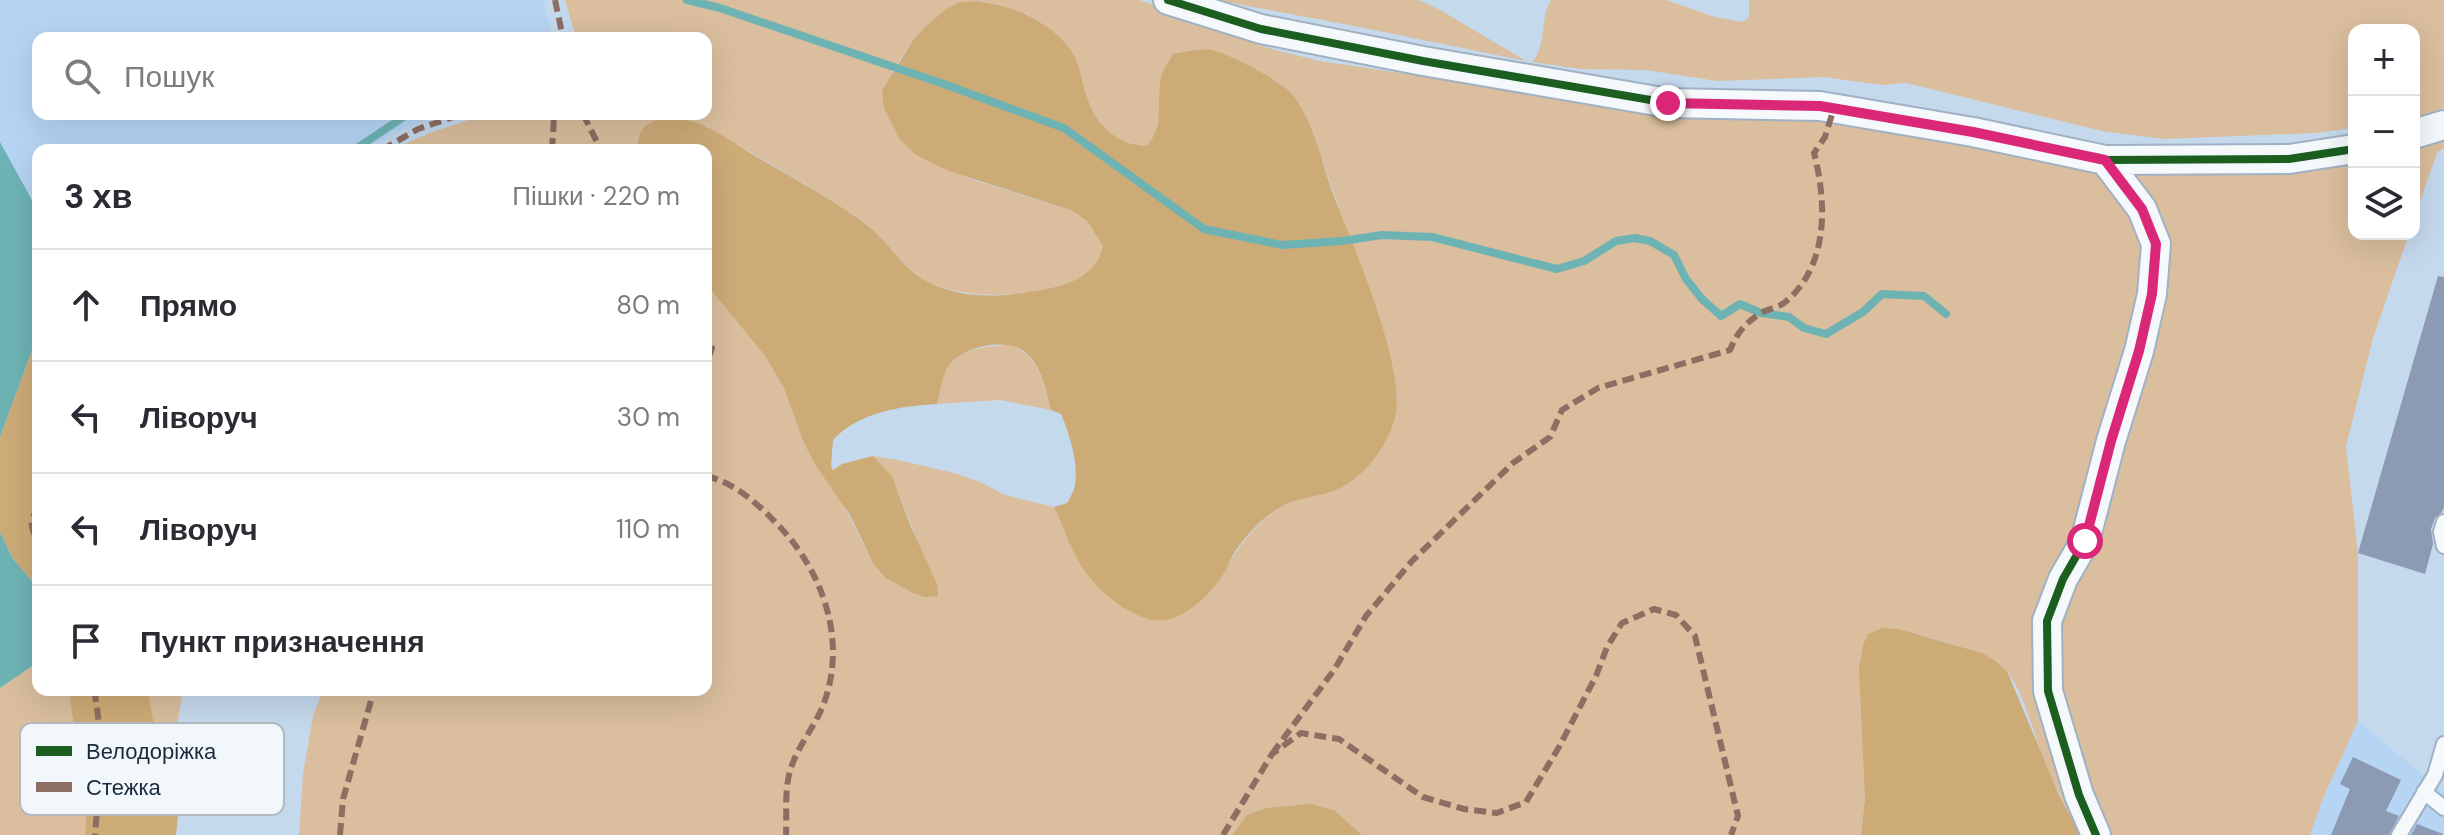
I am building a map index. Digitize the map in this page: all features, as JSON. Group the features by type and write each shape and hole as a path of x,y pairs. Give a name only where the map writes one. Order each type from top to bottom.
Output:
{"street":[{"path":"1168,0 1261,29 1438,64 1668,103 1820,106 1973,132 2105,160 2289,159 2348,150"},
{"path":"2420,132 2444,125"},
{"path":"2096,835 2079,795 2048,691 2047,621 2063,579 2085,541 2139,351 2152,294 2156,244 2142,209 2105,160"}],"lane":[{"path":"2444,522 2441,532 2444,546"},
{"path":"2399,835 2435,775 2444,744"},
{"path":"2424,792 2444,808"}],"shaded area":[{"path":"0,0 544,0 551,32 32,32 32,120 425,120 374,144 32,144 32,200 0,142"},
{"path":"565,0 1140,0 1206,27 1320,61 1567,98 1776,110 2055,150 2348,148 2348,240 2407,240 2373,338 2346,447 2358,553 2358,721 2310,835 2081,835 2047,768 2023,702 2008,672 1999,664 1968,649 1930,637 1882,628 1861,835 1362,835 1334,810 1266,808 1247,815 1232,835 299,835 303,774 313,716 321,696 712,696 712,291 765,356 784,388 874,565 887,578 911,592 921,550 892,476 873,456 954,473 1005,495 1054,507 1066,529 1220,580 1242,543 1272,513 1302,497 1334,491 1397,399 1378,316 1312,133 1290,92 1278,82 1216,51 1158,120 1154,138 1146,146 1114,137 1103,127 1044,24 1026,14 977,1 924,28 913,40 892,72 916,155 974,180 1073,211 1087,221 1103,246 1101,258 1088,272 1070,283 1021,294 970,293 930,283 848,211 706,126 637,138 637,144 405,144 468,120 712,120 712,32 574,32"},
{"path":"1216,0 1419,0 1526,61 1349,25"},
{"path":"1551,0 1666,0 1715,17 1743,22 1749,17 1749,0 2444,0 2444,108 2420,116 2420,24 2348,24 2348,129 2164,139 2102,131 1906,83 1882,85 1824,77 1717,81 1646,70 1580,69 1532,62 1540,47"},
{"path":"977,1 1003,6 1050,29 1075,57 1088,100 1098,120 1123,141 1134,144 1146,146 1156,130 1161,80 1173,54 1200,50 1222,53 1284,87 1297,101 1310,125 1375,304 1393,368 1397,395 1392,428 1381,450 1346,485 1329,493 1286,504 1266,517 1242,542 1223,576 1208,594 1195,606 1173,618 1154,620 1141,617 1104,593 1085,572 1054,507 1067,503 1075,485 1074,458 1067,430 1061,414 1051,410 1036,365 1026,353 1008,345 973,349 953,360 945,372 937,404 881,412 843,430 833,440 833,470 842,464 873,456 892,476 937,584 938,596 924,597 886,578 874,565 850,515 816,466 784,388 765,356 712,291 712,144 638,144 641,131 657,120 684,120 708,128 855,217 876,233 912,271 945,289 992,296 1024,293 1072,282 1092,268 1103,246 1087,221 1073,211 949,171 916,155 900,140 884,108 882,91 913,40 945,10 958,3"},
{"path":"2444,125 2444,148 2437,153 2420,202 2420,168 2420,135"},
{"path":"0,142 32,200 32,350 0,437"},
{"path":"1008,345 1018,348 1033,361 1051,410 1000,400 937,404 945,372 956,358 981,348"},
{"path":"32,350 32,581 13,559 0,532 0,437"},
{"path":"0,532 13,559 32,581 32,666 0,688"},
{"path":"1882,628 1899,629 1982,653 2007,671 2059,795 2081,835 1861,835 1865,797 1859,669 1868,634"},
{"path":"32,666 32,696 70,696 73,723 20,723 20,815 86,815 85,835 0,835 0,688"},
{"path":"70,696 149,696 153,723 73,723"},
{"path":"149,696 182,696 178,723 152,721"},
{"path":"2358,721 2444,792 2444,835 2310,835"},
{"path":"1311,804 1334,810 1362,835 1232,835 1247,815 1266,808"},
{"path":"86,815 178,815 176,835 85,835"}],"building":[{"path":"2438,276 2444,277 2444,507 2431,529 2433,544 2425,574 2358,553"},
{"path":"2353,757 2401,780 2386,811 2399,816 2389,835 2331,835 2350,789 2340,784"},
{"path":"2417,824 2443,834 2443,835 2411,835"}],"waterway":[{"path":"687,0 720,8 941,83 1064,128 1204,229 1282,245 1382,235 1432,237 1557,269 1584,261 1616,241 1635,238 1650,241 1674,255 1686,279 1721,316 1740,304 1761,313 1789,317 1804,328 1826,334 1863,312 1882,294 1924,296 1946,314"},
{"path":"363,144 399,120"}],"marked path":[{"path":"555,0 562,32"},
{"path":"1272,754 1334,670 1366,616 1412,561 1513,463 1550,437 1562,410 1598,388 1730,350 1750,321 1784,303 1799,288 1810,271 1821,233 1821,192 1814,153 1825,137 1834,108"},
{"path":"392,144 418,129 444,120"},
{"path":"552,144 554,120"},
{"path":"586,120 598,144"},
{"path":"712,478 737,489 780,527 809,567 828,612 833,660 830,684 822,708 791,768 786,835"},
{"path":"32,520 32,526"},
{"path":"1223,835 1272,754 1301,733 1339,739 1423,797 1464,809 1497,813 1526,802 1559,747 1596,676 1607,647 1622,623 1654,609 1676,615 1695,636 1738,816 1731,835"},
{"path":"95,696 98,723"},
{"path":"340,835 343,799 372,696"},
{"path":"95,835 96,815"}],"cycle path":[{"path":"1168,0 1261,29 1423,61 1668,103 1820,106 1973,132 2105,160 2289,159 2348,150"},
{"path":"2096,835 2079,795 2048,691 2047,621 2063,579 2085,541 2139,351 2152,294 2156,244 2142,209 2105,160"}],"route":[{"path":"1668,103 1820,106 1973,132 2105,160 2142,209 2156,244 2152,294 2139,351 2098,486 2085,541"}]}
